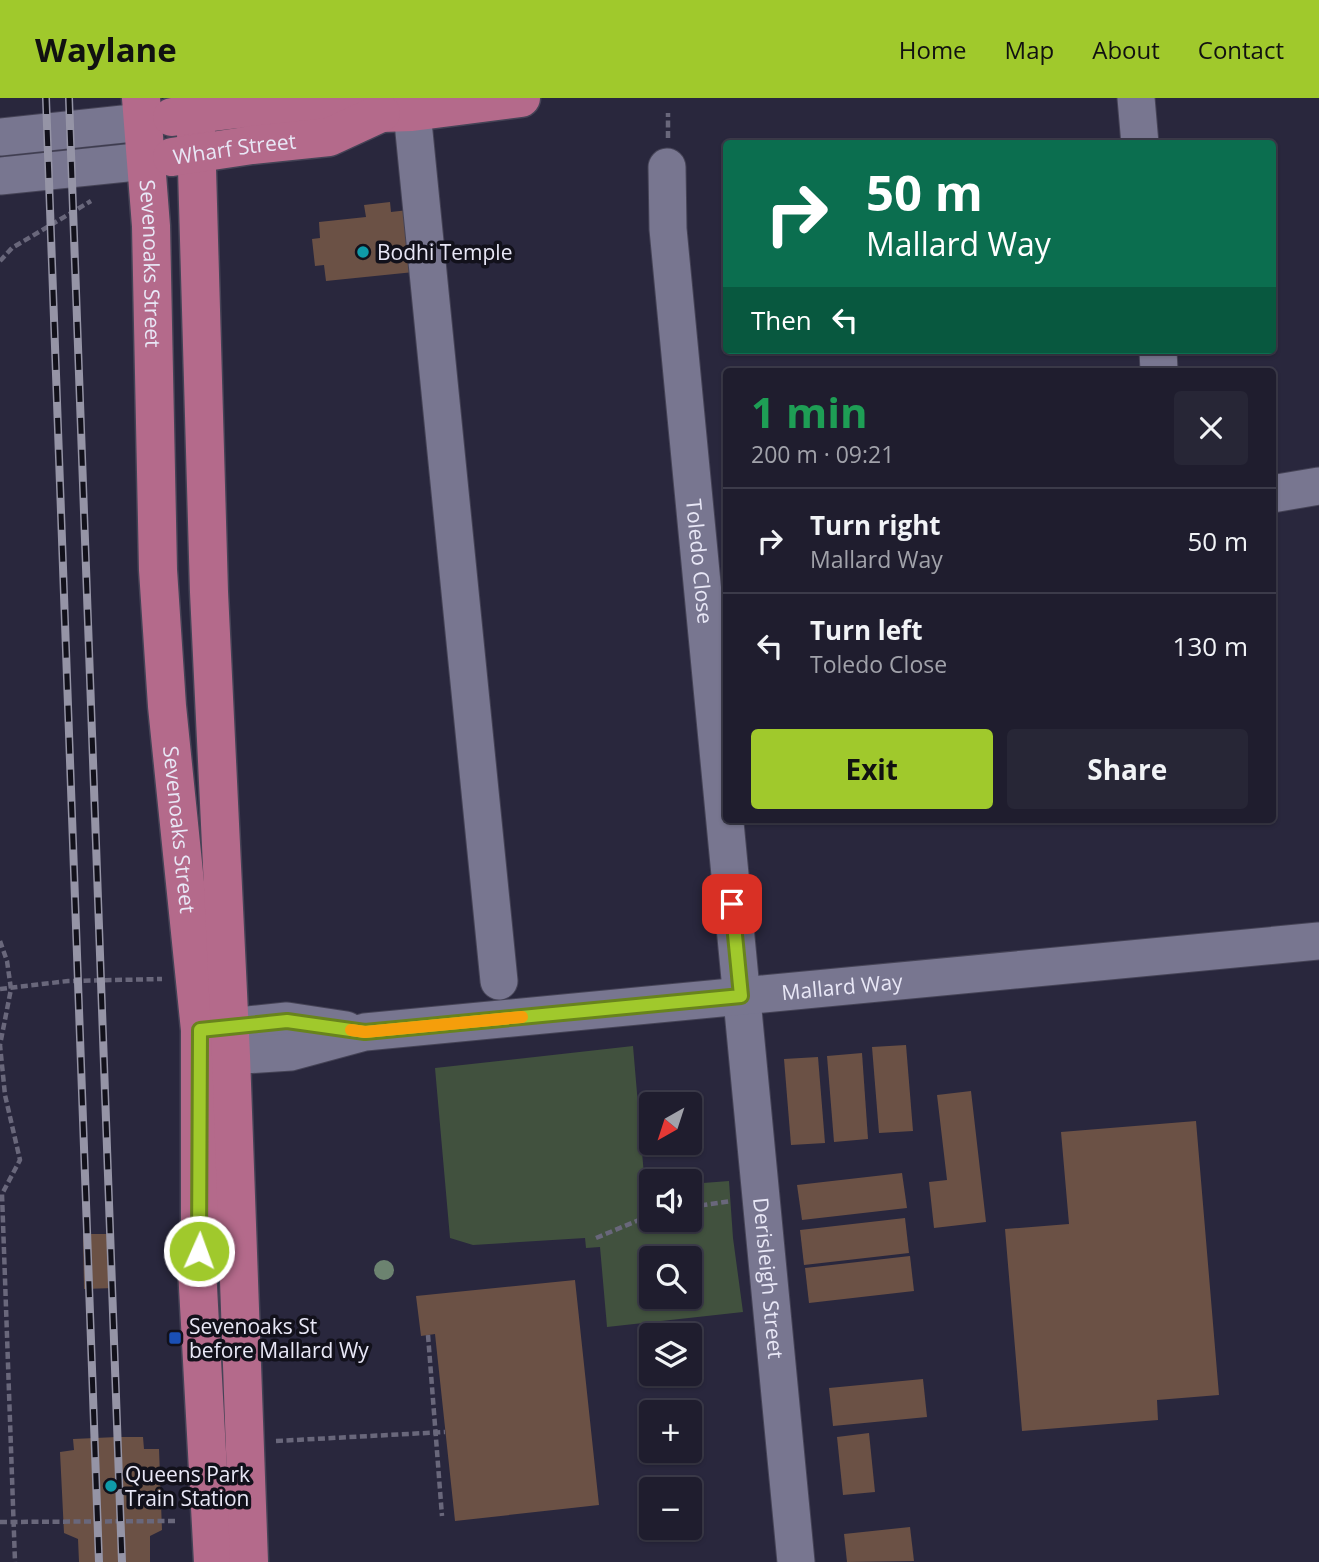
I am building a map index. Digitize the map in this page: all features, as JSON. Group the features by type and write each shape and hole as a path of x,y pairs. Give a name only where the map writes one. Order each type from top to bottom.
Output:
{"main road":[{"name":"Wharf Street","path":"146,162 329,137 397,113 521,98"},
{"name":"Wharf Street","path":"142,110 196,106 324,105 397,113"},
{"name":"Sevenoaks Street","path":"196,106 209,592 215,1042 241,1314 248,1562"},
{"name":"Sevenoaks Street","path":"142,110 151,226 158,570 167,706 194,976 215,1042 198,1275 213,1562"}],"street":[{"path":"1136,98 1140,140"},
{"name":"Wharf Street","path":"0,137 142,110"},
{"path":"397,113 499,981"},
{"name":"Wharf Street","path":"0,176 146,162"},
{"name":"Toledo Close","path":"667,167 668,229 723,807"},
{"path":"1276,493 1319,486"},
{"name":"Toledo Close","path":"725,823 741,996"},
{"name":"Mallard Way","path":"215,1042 287,1021 365,1032 1319,941"},
{"name":"Derisleigh Street","path":"741,996 796,1562"},
{"path":"198,1275 217,1301 241,1314"}],"path":[{"path":"0,261 12,248 90,201"},
{"path":"0,941 7,961 10,989 1,1045 5,1095 20,1160 2,1194 15,1562"},
{"path":"0,989 68,981 194,976"},
{"path":"702,1206 760,1199"},
{"path":"596,1238 639,1220"},
{"path":"428,1335 442,1516"},
{"path":"271,1441 445,1432"},
{"path":"0,1522 186,1521"}],"green space":[{"path":"633,1046 639,1116 639,1155 642,1155 643,1169 639,1169 639,1232 702,1232 702,1183 729,1181 743,1312 607,1327 600,1247 586,1248 585,1238 473,1245 450,1238 435,1068"}],"building":[{"name":"Bodhi Temple","path":"390,202 391,212 408,210 414,272 326,281 324,265 315,266 312,239 320,238 319,222 366,217 364,205"},
{"path":"906,1045 913,1131 879,1133 872,1047"},
{"path":"862,1053 868,1139 834,1142 827,1056"},
{"path":"818,1057 825,1143 791,1145 784,1059"},
{"path":"971,1091 986,1222 934,1228 929,1182 947,1180 937,1095"},
{"path":"1196,1121 1219,1395 1157,1400 1158,1420 1022,1431 1005,1229 1069,1224 1061,1132"},
{"path":"902,1173 907,1208 802,1220 797,1185"},
{"path":"905,1218 909,1253 804,1265 800,1230"},
{"path":"83,1234 113,1234 114,1288 84,1289"},
{"path":"910,1256 914,1291 809,1303 805,1268"},
{"path":"575,1280 599,1505 455,1521 435,1334 421,1336 416,1296"},
{"path":"923,1379 927,1417 833,1426 829,1388"},
{"path":"869,1433 875,1492 843,1495 837,1437"},
{"name":"Queens Park Train Station","path":"143,1437 144,1449 159,1449 162,1530 150,1536 150,1562 79,1562 78,1539 64,1533 60,1452 74,1450 73,1439"},
{"path":"910,1527 914,1561 847,1562 844,1534"}],"railway":[{"path":"46,98 99,1562"},
{"path":"69,98 122,1562"}],"slow traffic":[{"path":"351,1030 365,1032 522,1017"}],"place":[{"name":"Bodhi Temple","path":"363,252"},
{"name":"Sevenoaks St before Mallard Wy","path":"175,1338"},
{"name":"Queens Park Train Station","path":"111,1486"}],"route":[{"path":"199,1251 200,1030 287,1021 365,1032 741,996 732,904"}]}
